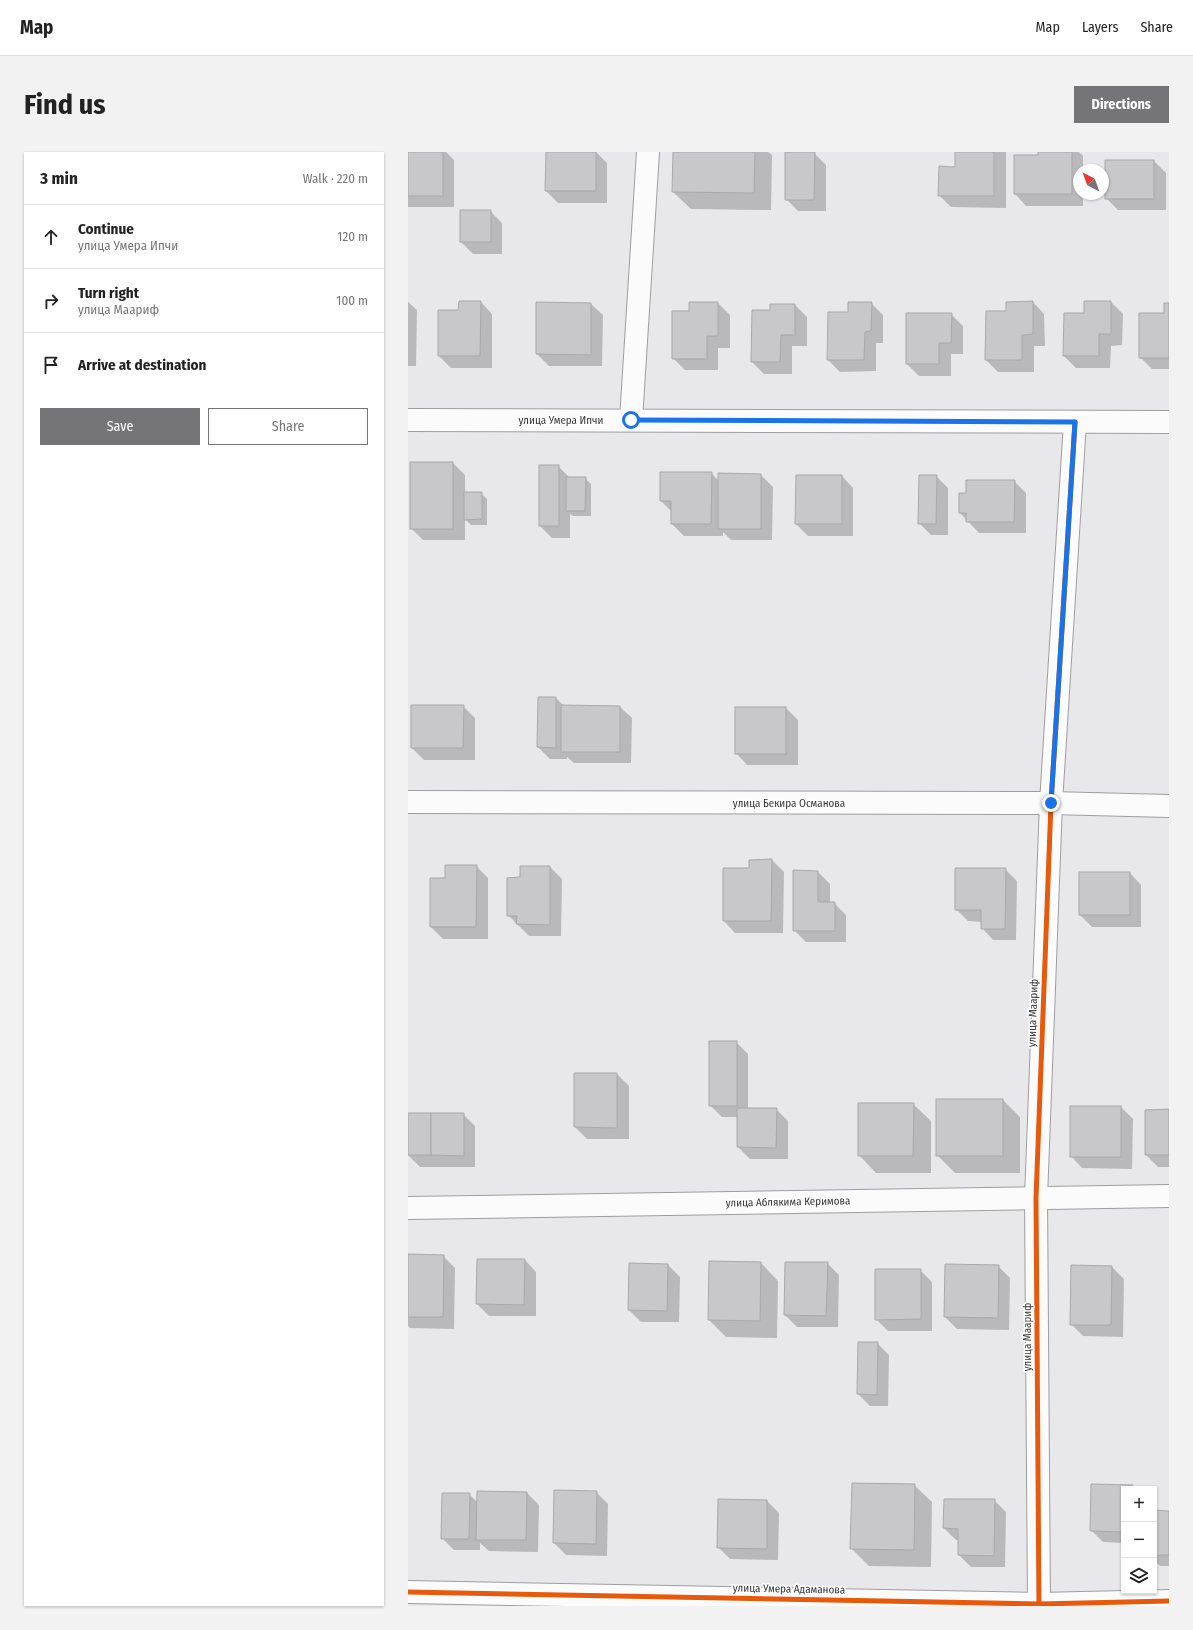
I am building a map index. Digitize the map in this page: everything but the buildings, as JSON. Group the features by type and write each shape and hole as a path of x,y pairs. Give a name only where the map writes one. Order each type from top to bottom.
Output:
{"street":[{"path":"631,420 648,152"},
{"name":"улица Умера Ипчи","path":"408,420 1169,422"},
{"name":"улица Маариф","path":"1039,1605 1036,1198 1051,803 1075,422"},
{"name":"улица Бекира Османова","path":"408,802 1051,803 1169,806"},
{"name":"улица Аблякима Керимова","path":"408,1208 1169,1196"},
{"name":"улица Умера Адаманова","path":"408,1592 1039,1605 1169,1601"}],"cycle path":[{"path":"1039,1606 1036,1198 1051,803 1075,422"},
{"path":"408,1592 1039,1604 1169,1601"}],"route":[{"path":"631,420 1075,422 1051,803"}]}
